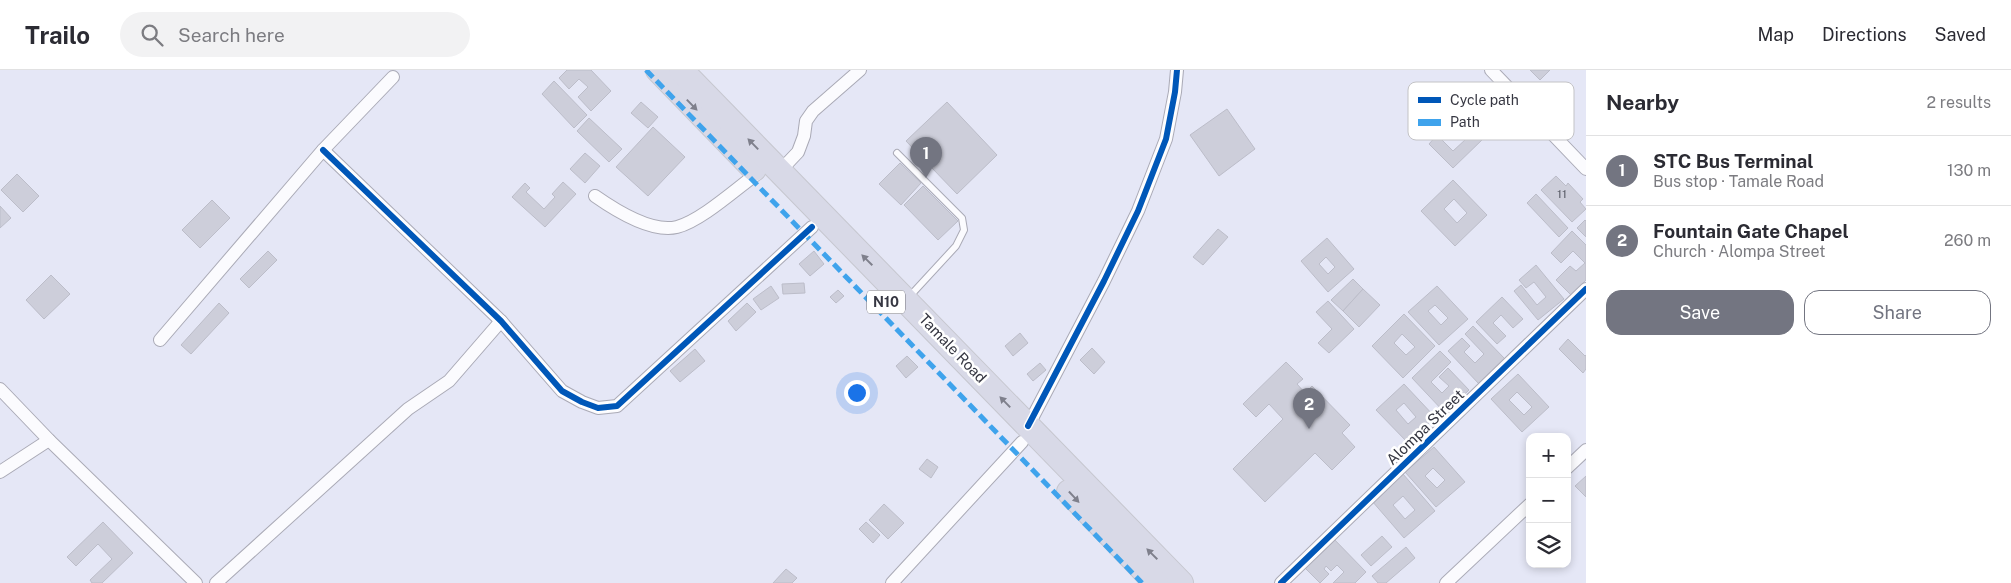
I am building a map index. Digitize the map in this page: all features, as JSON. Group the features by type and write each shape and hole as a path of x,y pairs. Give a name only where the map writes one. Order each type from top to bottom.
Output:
{"highway":[{"name":"Tamale Road","path":"658,70 769,172 895,296 1117,531 1156,583"},
{"name":"Tamale Road","path":"682,70 769,172 812,226 895,296"},
{"name":"Tamale Road","path":"1117,531 1181,583"}],"street":[{"path":"595,196 617,211 653,226 676,227 692,220 798,152 804,136 806,121 813,111 860,70"},
{"path":"892,583 1025,434 1138,211 1166,139 1177,70"},
{"path":"1491,70 1502,82"},
{"path":"160,340 323,150 393,77"},
{"path":"1558,140 1586,170"},
{"path":"323,150 501,321 562,391 598,408 617,406 812,226"},
{"name":"Alompa Street","path":"1280,583 1586,289"},
{"path":"216,583 408,409 449,381 501,321"},
{"path":"0,389 49,440 196,583"},
{"path":"0,472 49,440"},
{"path":"1571,464 1586,450"},
{"path":"1446,583 1526,508"}],"lane":[{"path":"895,296 956,246 964,230 962,218 897,153"}],"building":[{"path":"567,70 591,70 611,91 591,111 578,97 588,87 579,79 569,89 559,78"},
{"path":"1530,70 1550,70 1540,80"},
{"path":"554,81 587,115 574,128 542,94"},
{"path":"641,102 658,117 648,128 631,113"},
{"path":"947,102 997,155 957,194 906,141"},
{"path":"1227,109 1255,149 1219,176 1190,135"},
{"path":"589,118 622,149 609,162 577,131"},
{"path":"653,127 685,157 648,196 616,167"},
{"path":"1433,140 1442,140 1453,151 1465,140 1482,140 1453,168 1429,144"},
{"path":"585,153 600,166 585,183 570,169"},
{"path":"900,163 921,183 901,205 879,184"},
{"path":"17,174 39,196 23,212 1,190"},
{"path":"1556,176 1566,186 1568,183 1583,199 1580,202 1586,209 1572,222 1541,190"},
{"path":"1453,180 1487,215 1455,246 1421,211","holes":["1454,199 1467,213 1457,223 1444,209"]},
{"path":"563,182 576,194 545,227 512,197 525,183 530,188 526,192 544,209 555,197 552,194"},
{"path":"923,186 958,221 938,240 904,205"},
{"path":"1536,194 1568,228 1559,237 1527,203"},
{"path":"212,200 230,218 200,248 182,230"},
{"path":"0,206 11,218 0,228"},
{"path":"1586,221 1586,237 1577,228"},
{"path":"1218,229 1228,237 1203,265 1193,257"},
{"path":"1572,231 1586,245 1586,280 1571,295 1556,280 1570,266 1576,271 1585,263 1573,251 1561,263 1551,253"},
{"path":"1327,238 1354,269 1328,292 1301,261","holes":["1326,257 1335,267 1328,274 1319,264"]},
{"path":"268,251 277,260 249,288 240,279"},
{"path":"814,251 824,264 810,276 799,264"},
{"path":"1536,265 1564,299 1538,320 1514,291 1521,285 1537,305 1546,297 1534,282 1526,288 1519,280"},
{"path":"51,275 70,294 44,319 26,300"},
{"path":"1353,279 1363,289 1343,311 1331,300"},
{"path":"804,283 805,293 783,294 782,284"},
{"path":"771,286 779,298 761,310 753,299"},
{"path":"1437,286 1468,319 1439,345 1408,312","holes":["1435,305 1448,318 1441,325 1428,311"]},
{"path":"1363,289 1380,305 1359,327 1343,311"},
{"path":"838,290 844,296 836,303 830,297"},
{"path":"1502,297 1523,319 1513,328 1501,315 1493,323 1506,336 1497,344 1476,322"},
{"path":"1328,301 1354,329 1329,353 1318,343 1332,329 1316,312"},
{"path":"219,303 229,313 191,354 181,345"},
{"path":"747,303 756,312 736,331 728,321"},
{"path":"1404,314 1435,346 1403,378 1372,346","holes":["1402,334 1415,347 1406,355 1394,343"]},
{"path":"1473,326 1505,359 1479,384 1448,351 1462,338 1470,346 1464,352 1475,363 1484,354 1465,334"},
{"path":"1020,333 1028,343 1013,356 1005,346"},
{"path":"1568,339 1586,355 1586,369 1583,373 1559,349"},
{"path":"1092,348 1105,362 1094,374 1080,360"},
{"path":"695,349 705,361 680,382 670,371"},
{"path":"1440,351 1451,362 1431,382 1442,393 1449,386 1439,377 1448,368 1469,390 1445,413 1412,378"},
{"path":"907,356 918,367 906,378 896,366"},
{"path":"1286,362 1303,379 1297,384 1305,393 1312,386 1350,425 1342,433 1355,447 1332,470 1315,453 1265,502 1233,469 1283,419 1269,404 1256,417 1243,404"},
{"path":"1040,363 1046,370 1033,381 1027,374"},
{"path":"1518,374 1549,407 1522,432 1491,399","holes":["1517,392 1532,407 1524,415 1509,400"]},
{"path":"1404,384 1435,417 1408,443 1376,410","holes":["1404,403 1416,417 1408,424 1396,410"]},
{"path":"1434,447 1465,482 1436,507 1405,472","holes":["1433,468 1445,480 1437,488 1425,476"]},
{"path":"927,459 938,467 931,478 919,469"},
{"path":"1403,474 1435,511 1404,538 1372,501","holes":["1403,496 1415,510 1405,519 1393,505"]},
{"path":"1586,476 1586,497 1575,486"},
{"path":"884,504 904,523 888,539 869,520"},
{"path":"103,522 133,553 102,583 92,583 90,580 112,559 98,544 76,566 67,557"},
{"path":"866,522 880,535 873,543 859,529"},
{"path":"1331,536 1366,572 1355,583 1333,583 1344,572 1337,565 1331,571 1326,566 1324,569 1329,574 1320,583 1302,565"},
{"path":"1382,536 1392,547 1371,566 1361,555"},
{"path":"1406,547 1415,558 1386,583 1378,583 1372,576"},
{"path":"786,569 797,578 792,583 773,583"}],"marked path":[{"path":"646,70 1142,583"}],"cycle path":[{"path":"1028,426 1104,281 1138,211 1166,139 1177,70"},
{"path":"323,150 501,321 562,391 598,408 617,406 812,227"},
{"path":"1281,583 1586,289"}],"place":[{"name":"STC Bus Terminal","path":"926,178"},
{"name":"Fountain Gate Chapel","path":"1309,429"}]}
